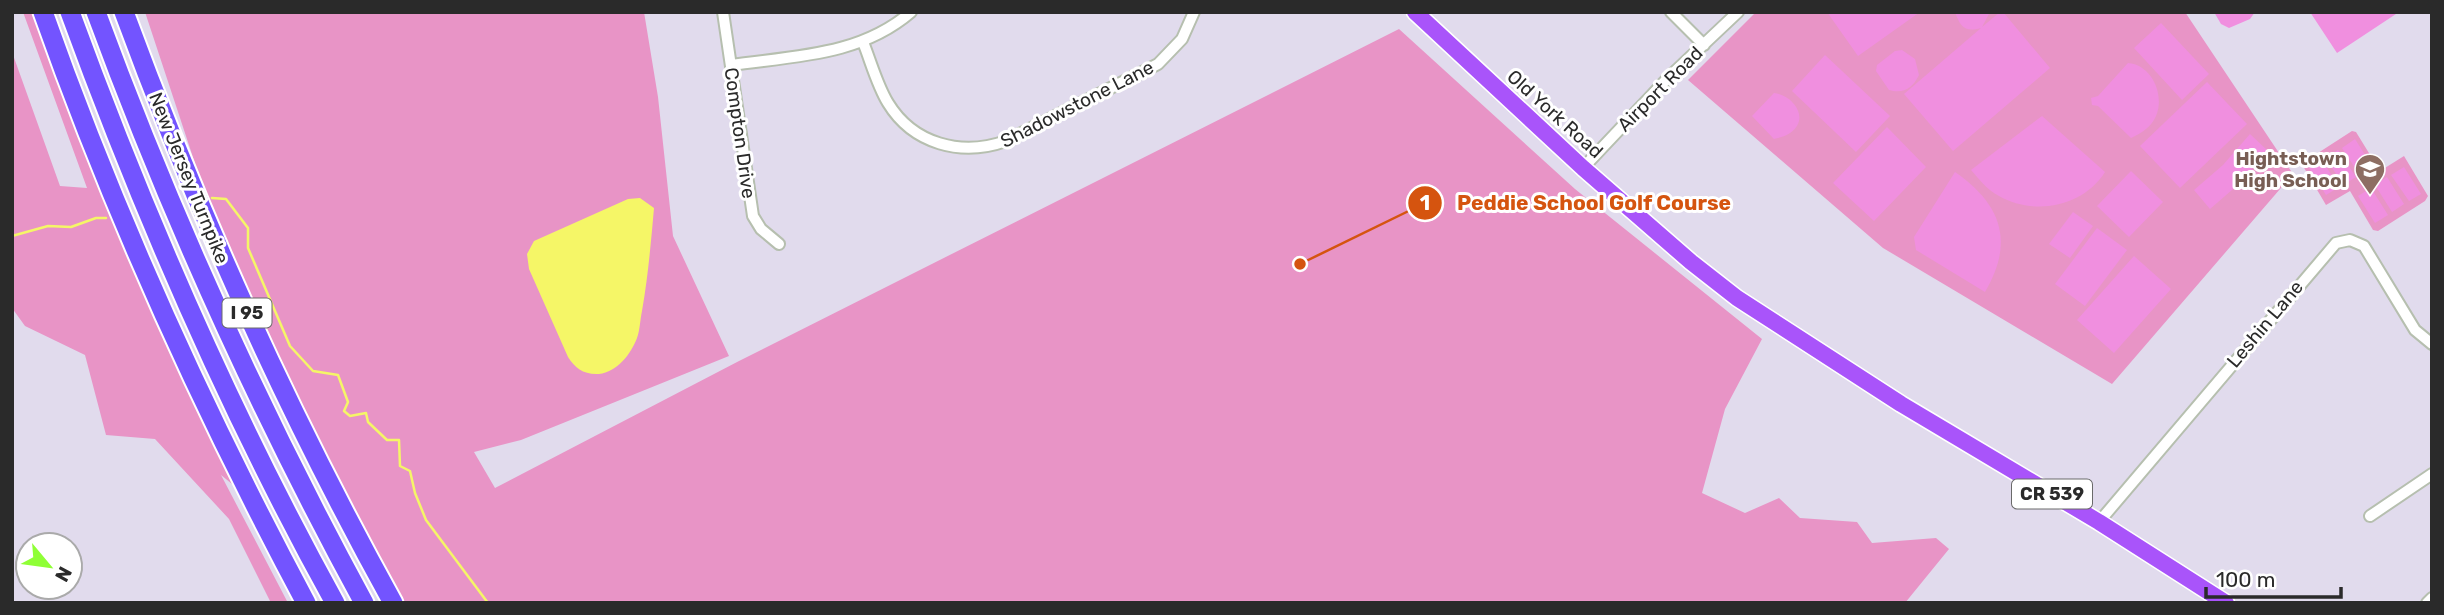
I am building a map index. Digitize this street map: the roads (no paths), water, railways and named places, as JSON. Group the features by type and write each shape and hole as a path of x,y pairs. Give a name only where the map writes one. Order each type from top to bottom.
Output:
{"highway":[{"path":"43,12 103,171 170,328 249,494 306,603"},
{"name":"I 95","path":"70,12 112,127 188,307 261,462 335,603"},
{"name":"New Jersey Turnpike","path":"96,12 205,284 284,451 364,603"},
{"name":"New Jersey Turnpike","path":"124,12 172,138 239,296 317,460 393,603"}],"main road":[{"name":"Old York Road","path":"1415,12 1583,168 1707,276 1876,388 2099,522"},
{"name":"CR 539","path":"2099,522 2222,602"}],"street":[{"name":"Compton Drive","path":"723,12 753,216 761,229 779,244"},
{"path":"731,65 835,50 863,42 884,33 911,12"},
{"name":"Shadowstone Lane","path":"863,42 884,95 905,124 916,133 936,142 957,148 971,148 1006,141 1158,64 1182,39 1194,12"},
{"path":"1671,12 1704,45"},
{"name":"Airport Road","path":"1583,168 1640,107 1738,12"},
{"name":"Leshin Lane","path":"2099,522 2336,243 2350,240 2364,246 2415,330 2432,344"},
{"path":"2370,516 2432,474"},
{"path":"2427,603 2432,598"}],"waterway":[{"path":"212,198 226,199 248,228 248,248 290,346 313,371 338,375 348,402 344,411 350,416 366,413 368,422 387,440 399,440 400,466 410,471 426,520 488,603"},
{"path":"12,236 48,226 71,227 96,218 106,218"}],"place":[{"name":"Hightstown High School","path":"2370,196"},
{"name":"Peddie School Golf Course","path":"1300,264"}]}
